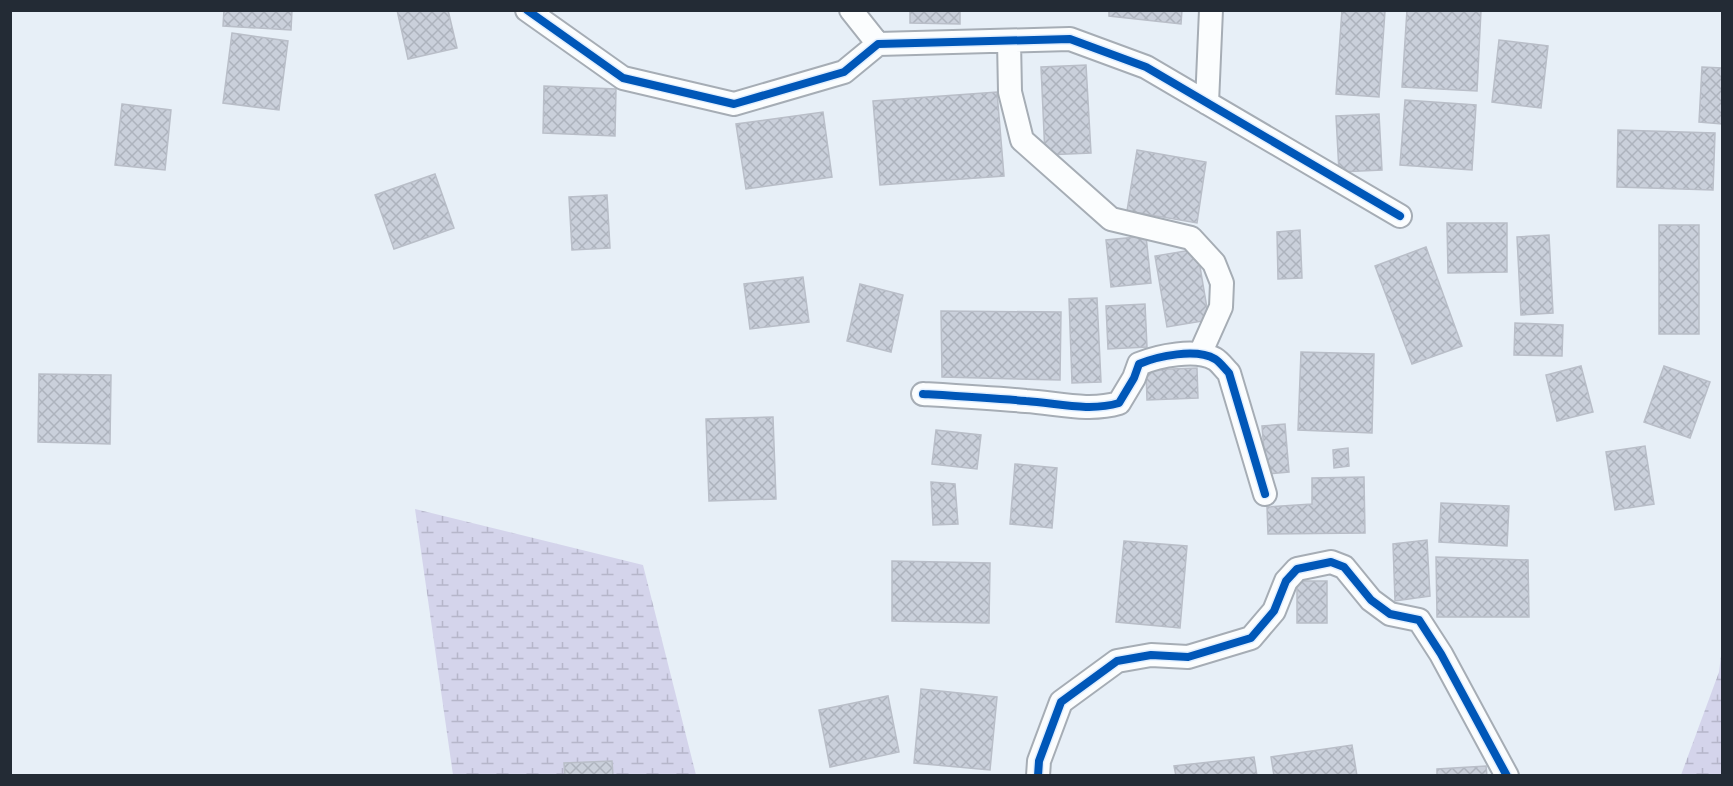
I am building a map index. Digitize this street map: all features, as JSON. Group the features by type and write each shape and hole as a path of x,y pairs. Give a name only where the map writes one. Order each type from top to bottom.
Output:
{"street":[{"path":"527,10 623,78 734,104 844,72 878,44 1070,39 1146,67 1400,216"},
{"path":"851,10 878,44"},
{"path":"1207,103 1211,10"},
{"path":"1009,41 1010,92 1022,140 1110,219 1191,238 1214,263 1222,284 1221,307 1200,354"},
{"path":"923,394 1028,401 1075,407 1105,407 1119,403 1134,378 1139,364 1155,357 1200,354 1216,359 1229,373 1265,494"},
{"path":"1038,776 1039,761 1061,702 1117,661 1151,655 1188,657 1251,638 1274,612 1286,581 1297,569 1330,562 1344,567 1371,600 1390,614 1419,620 1442,654 1507,776"}],"green space":[{"path":"415,509 643,565 696,775 453,775"},
{"path":"1722,648 1722,775 1681,775 1719,672"}],"building":[{"path":"224,10 292,10 291,30 223,26"},
{"path":"397,10 448,10 457,48 408,59"},
{"path":"910,10 960,10 960,24 910,23"},
{"path":"1109,10 1182,10 1181,24 1109,16"},
{"path":"1342,10 1385,11 1379,97 1336,94"},
{"path":"1407,10 1481,10 1477,91 1402,87"},
{"path":"232,33 288,41 279,110 223,103"},
{"path":"1499,40 1548,46 1541,108 1492,102"},
{"path":"1086,65 1091,153 1045,155 1041,67"},
{"path":"1702,67 1722,68 1722,124 1699,122"},
{"path":"544,86 616,89 615,136 543,133"},
{"path":"997,92 1004,176 880,185 873,101"},
{"path":"1405,100 1476,105 1472,170 1400,165"},
{"path":"122,104 171,110 165,170 115,165"},
{"path":"823,112 832,177 746,189 736,124"},
{"path":"1379,114 1382,170 1339,172 1336,116"},
{"path":"1618,130 1715,133 1713,190 1617,187"},
{"path":"1137,150 1206,162 1197,223 1127,211"},
{"path":"435,174 454,228 394,249 375,195"},
{"path":"607,195 610,248 572,250 569,197"},
{"path":"1447,223 1507,223 1507,272 1448,273"},
{"path":"1659,225 1699,225 1699,334 1659,334"},
{"path":"1300,230 1302,278 1278,279 1277,232"},
{"path":"1549,235 1553,313 1521,315 1517,237"},
{"path":"1146,236 1151,283 1111,287 1106,240"},
{"path":"1426,247 1462,346 1412,364 1375,266"},
{"path":"1197,249 1209,320 1167,327 1155,256"},
{"path":"803,277 809,322 750,329 744,284"},
{"path":"860,284 903,295 891,352 847,341"},
{"path":"1097,298 1101,382 1072,383 1069,299"},
{"path":"1145,304 1147,347 1108,349 1106,306"},
{"path":"941,311 1061,312 1060,380 942,377"},
{"path":"1515,323 1563,325 1562,356 1514,355"},
{"path":"1301,352 1374,354 1372,433 1298,430"},
{"path":"1581,366 1593,412 1557,421 1546,375"},
{"path":"1664,366 1710,382 1690,438 1644,422"},
{"path":"1197,368 1198,398 1147,400 1146,370"},
{"path":"39,374 111,375 110,444 38,442"},
{"path":"773,417 776,499 709,501 706,419"},
{"path":"1285,424 1289,472 1266,474 1262,426"},
{"path":"936,430 981,435 977,469 932,464"},
{"path":"1645,446 1654,504 1615,510 1606,452"},
{"path":"1348,448 1349,466 1334,468 1333,450"},
{"path":"1015,464 1057,468 1052,528 1010,524"},
{"path":"1364,477 1365,533 1268,534 1267,507 1312,504 1312,478"},
{"path":"931,482 955,484 958,524 933,525"},
{"path":"1441,503 1509,506 1507,546 1439,542"},
{"path":"1427,540 1430,596 1395,601 1393,544"},
{"path":"1124,541 1187,546 1180,628 1116,622"},
{"path":"1436,557 1528,560 1529,617 1437,617"},
{"path":"892,561 990,563 989,623 892,621"},
{"path":"1297,581 1327,581 1327,623 1297,623"},
{"path":"921,689 997,697 990,770 914,763"},
{"path":"888,696 899,752 830,767 819,710"},
{"path":"1352,745 1357,776 1274,776 1271,757"},
{"path":"1254,757 1257,776 1176,776 1174,766"},
{"path":"612,761 613,776 565,776 564,763"},
{"path":"1486,766 1487,776 1437,776 1437,769"}],"cycle path":[{"path":"527,10 623,78 734,104 844,72 878,44 1070,39 1146,67 1400,216"},
{"path":"923,394 1073,406 1108,406 1119,403 1134,378 1139,364 1177,354 1207,356 1217,360 1229,373 1265,494"},
{"path":"1038,776 1039,761 1061,702 1117,661 1151,655 1188,657 1251,638 1274,611 1286,581 1297,569 1331,562 1344,567 1371,600 1390,614 1419,620 1441,654 1507,776"}]}
